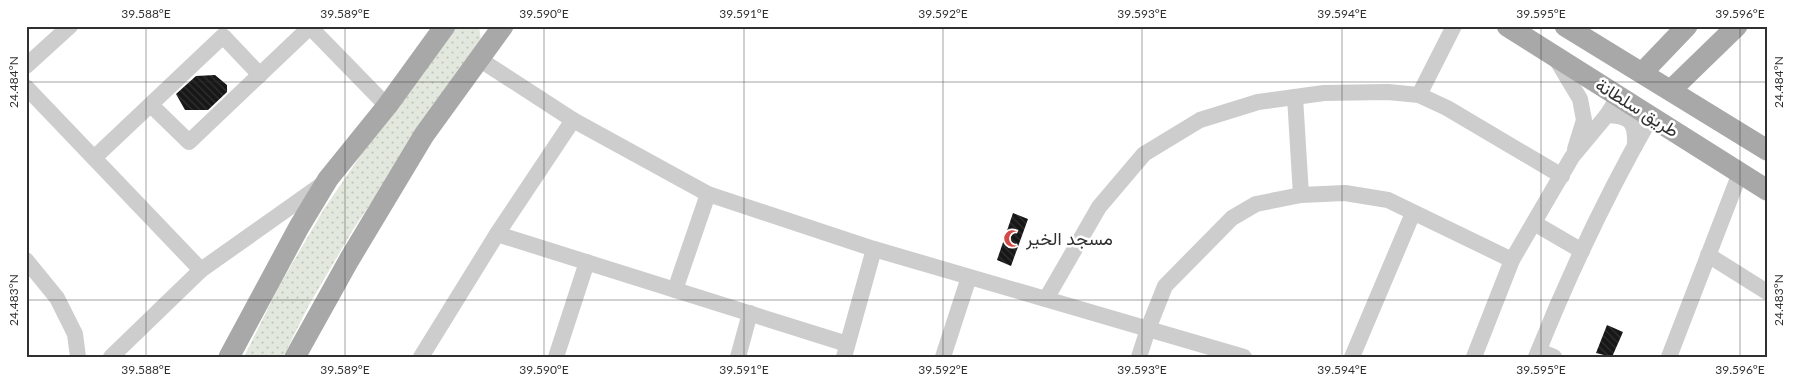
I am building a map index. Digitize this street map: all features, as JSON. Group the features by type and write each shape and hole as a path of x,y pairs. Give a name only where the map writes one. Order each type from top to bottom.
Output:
{"main road":[{"path":"229,357 299,227 328,180 388,106 445,26"},
{"path":"295,357 349,260 424,135 504,26"},
{"name":"طريق سلطانة","path":"1507,26 1767,190"},
{"name":"طريق سلطانة","path":"1566,26 1767,150"},
{"path":"1642,72 1687,26"},
{"path":"1671,90 1738,26"}],"street":[{"path":"26,66 70,26"},
{"path":"1419,95 1454,26"},
{"path":"151,105 188,142 310,27 388,106"},
{"path":"94,158 223,36 260,75"},
{"path":"1474,357 1512,260 1572,157 1584,120 1580,99 1553,56"},
{"path":"479,59 573,120 708,194 874,249 1244,357"},
{"path":"26,87 202,270"},
{"path":"1046,299 1098,207 1144,154 1200,120 1258,102 1324,93 1388,92 1419,95 1447,108 1562,176"},
{"path":"1572,157 1607,115 1619,96"},
{"path":"1295,97 1302,194"},
{"path":"1607,115 1624,116 1629,120 1635,132 1634,146"},
{"path":"1543,355 1582,251 1634,146 1651,117"},
{"path":"422,357 497,234 573,120"},
{"path":"1669,357 1740,173"},
{"path":"111,357 202,270 328,180"},
{"path":"1139,357 1165,286 1232,218 1256,204 1302,194 1345,193 1388,200 1512,260"},
{"path":"675,290 708,194"},
{"path":"1352,357 1414,213"},
{"path":"1534,223 1582,251"},
{"path":"497,234 750,314 846,350 874,249"},
{"path":"1708,255 1767,292"},
{"path":"26,260 57,298 75,334 78,357"},
{"path":"556,357 587,262"},
{"path":"944,357 969,277"},
{"path":"738,357 750,314"}],"shaded area":[{"path":"449,26 479,26 481,41 354,228 309,305 283,357 244,357 278,288 324,209"}],"building":[{"path":"215,75 227,85 227,92 208,110 185,110 176,94 196,76"},
{"name":"مسجد الخير","path":"1013,213 1028,219 1011,266 997,260"},
{"path":"1607,325 1623,332 1612,357 1596,353"}],"place":[{"name":"مسجد الخير","path":"1012,239"}]}
